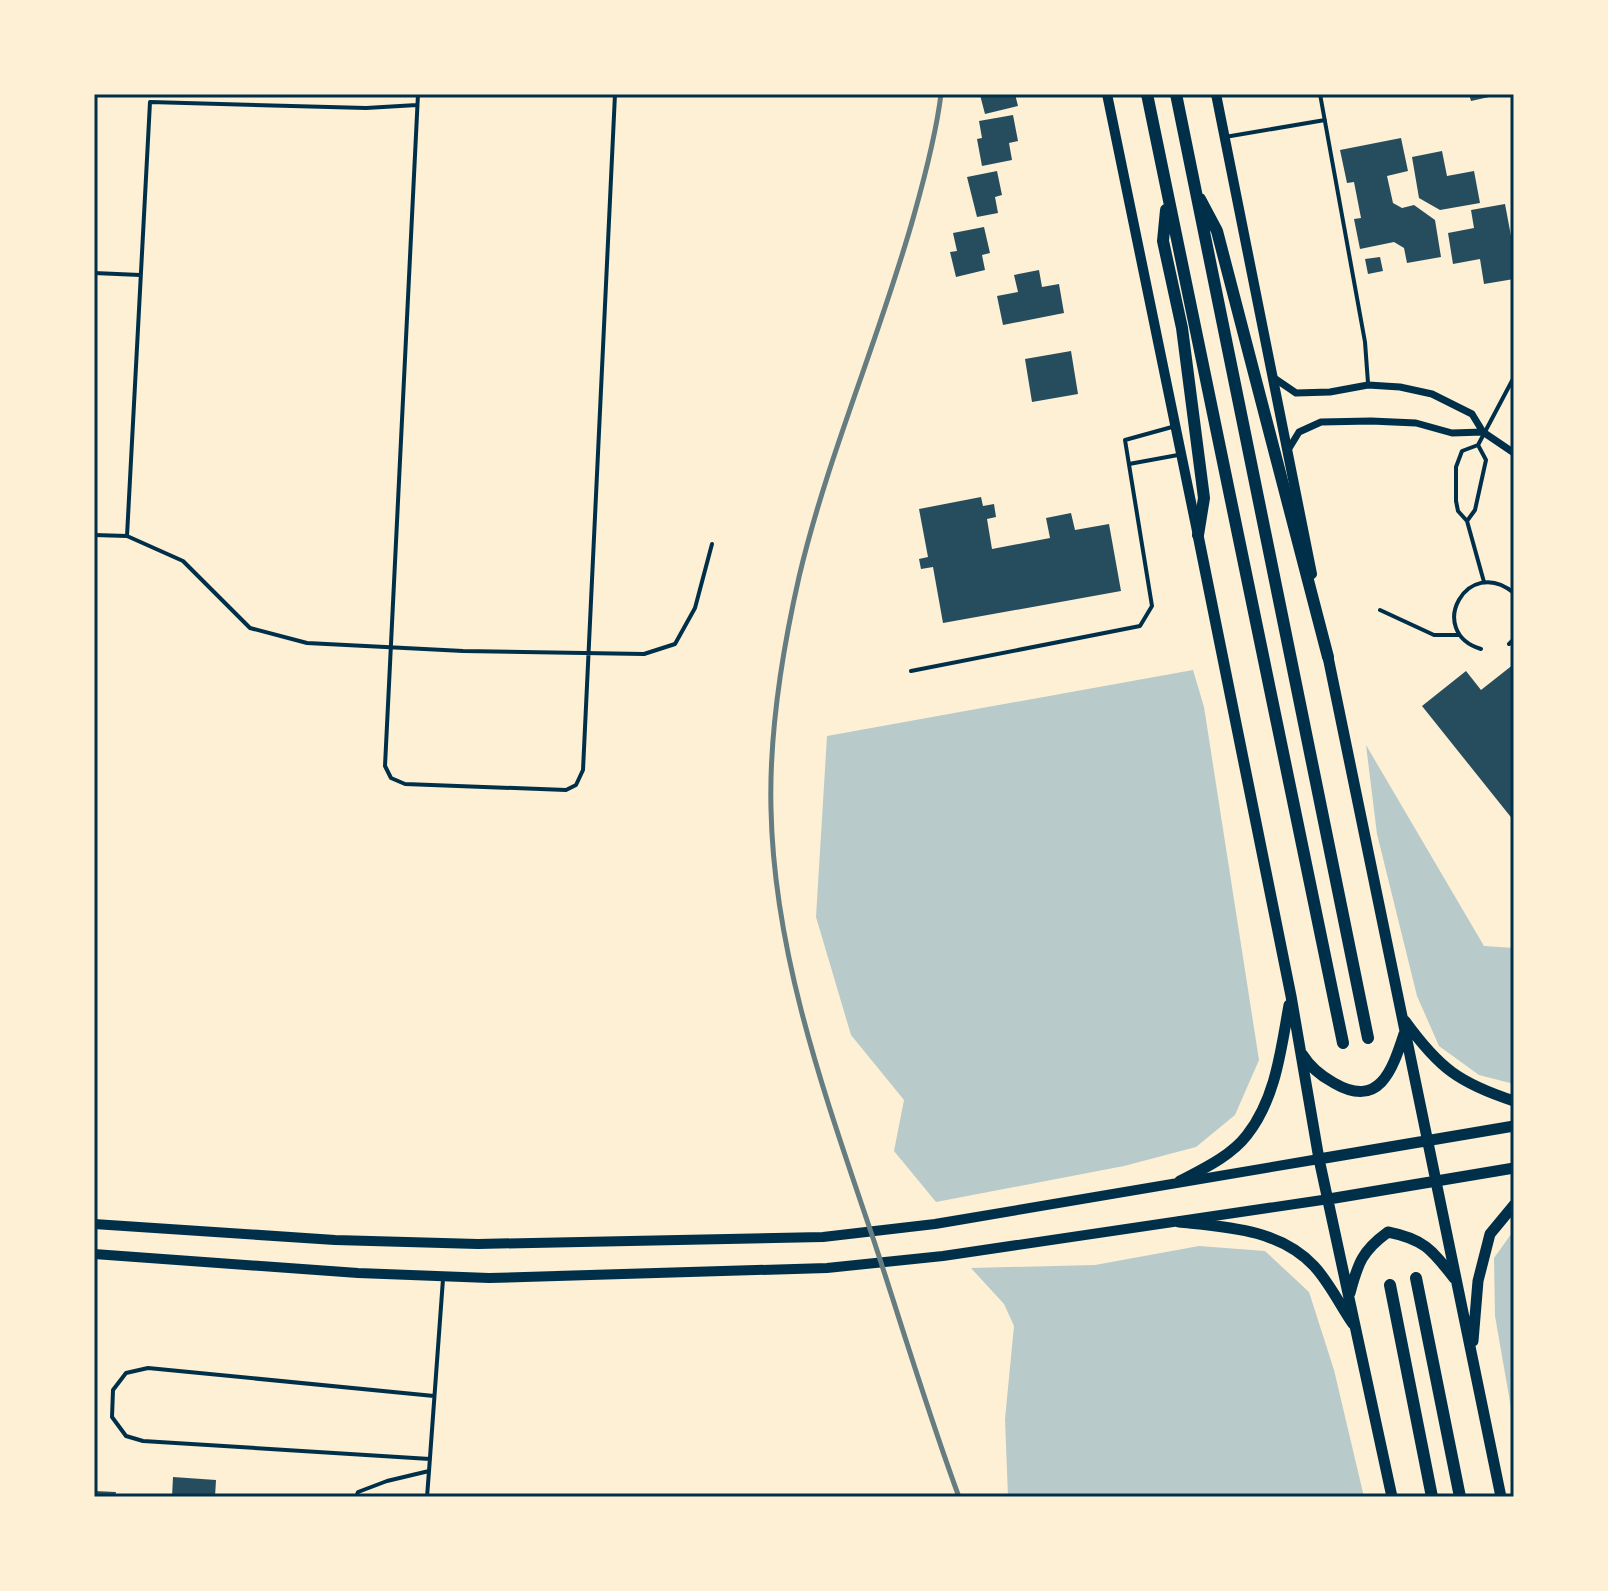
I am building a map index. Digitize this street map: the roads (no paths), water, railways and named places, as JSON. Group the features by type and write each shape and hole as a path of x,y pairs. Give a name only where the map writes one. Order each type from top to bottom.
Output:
{"highway":[{"path":"1147,94 1343,1043"},
{"path":"1176,94 1368,1038"},
{"path":"1193,186 1217,231 1328,657"},
{"path":"1168,194 1163,241 1182,328 1204,498 1198,535"},
{"path":"1416,1278 1460,1497"},
{"path":"1390,1285 1432,1497"}],"main road":[{"path":"1107,94 1291,996 1319,1159 1392,1497"},
{"path":"1216,94 1501,1497"},
{"path":"1180,1181 1213,1163 1247,1136 1269,1096 1291,996"},
{"path":"1402,1018 1426,1050 1452,1074 1482,1090 1514,1101"},
{"path":"1300,1050 1309,1065 1326,1079 1343,1089 1361,1093 1373,1090 1384,1080 1405,1032"},
{"path":"94,1224 335,1240 478,1244 823,1237 935,1224 1514,1126"},
{"path":"94,1254 358,1273 489,1278 827,1268 943,1256 1179,1222 1514,1168"},
{"path":"1472,1358 1478,1281 1490,1234 1514,1205"},
{"path":"1179,1222 1243,1229 1289,1244 1315,1267 1356,1328"},
{"path":"1349,1295 1358,1263 1370,1245 1388,1232 1412,1237 1427,1245 1457,1282"}],"street":[{"path":"1272,376 1296,393 1330,392 1368,385 1400,387 1432,394 1472,414 1483,432 1514,453"},
{"path":"1288,450 1299,432 1321,422 1386,421 1416,423 1452,433 1483,432"}],"lane":[{"path":"418,94 385,766 391,778 405,784 566,790 576,785 583,770 615,94"},
{"path":"1320,94 1365,342 1368,385"},
{"path":"127,536 150,102 366,108 417,105"},
{"path":"1223,137 1325,120"},
{"path":"94,273 140,276"},
{"path":"1484,582 1467,521 1458,511 1456,467 1462,451 1478,445 1514,377"},
{"path":"911,671 1140,626 1152,606 1125,440 1175,426"},
{"path":"1467,521 1475,510 1486,460 1478,445"},
{"path":"1129,464 1180,454"},
{"path":"94,535 127,536 183,561 250,628 307,643 644,654 675,644 695,608 712,544"},
{"path":"1481,649 1467,643 1459,635 1455,624 1457,601 1464,592 1484,582 1496,582 1514,593"},
{"path":"1380,610 1434,635 1459,635"},
{"path":"1509,644 1514,639"},
{"path":"427,1497 443,1276"},
{"path":"430,1459 143,1441 126,1436 112,1417 113,1390 126,1373 148,1368 434,1396"},
{"path":"356,1497 358,1492 387,1481 429,1471"}],"railway":[{"path":"941,94 914,215 824,486 799,577 778,692 772,751 771,809 774,865 782,920 806,1028 838,1135 959,1497"}]}
